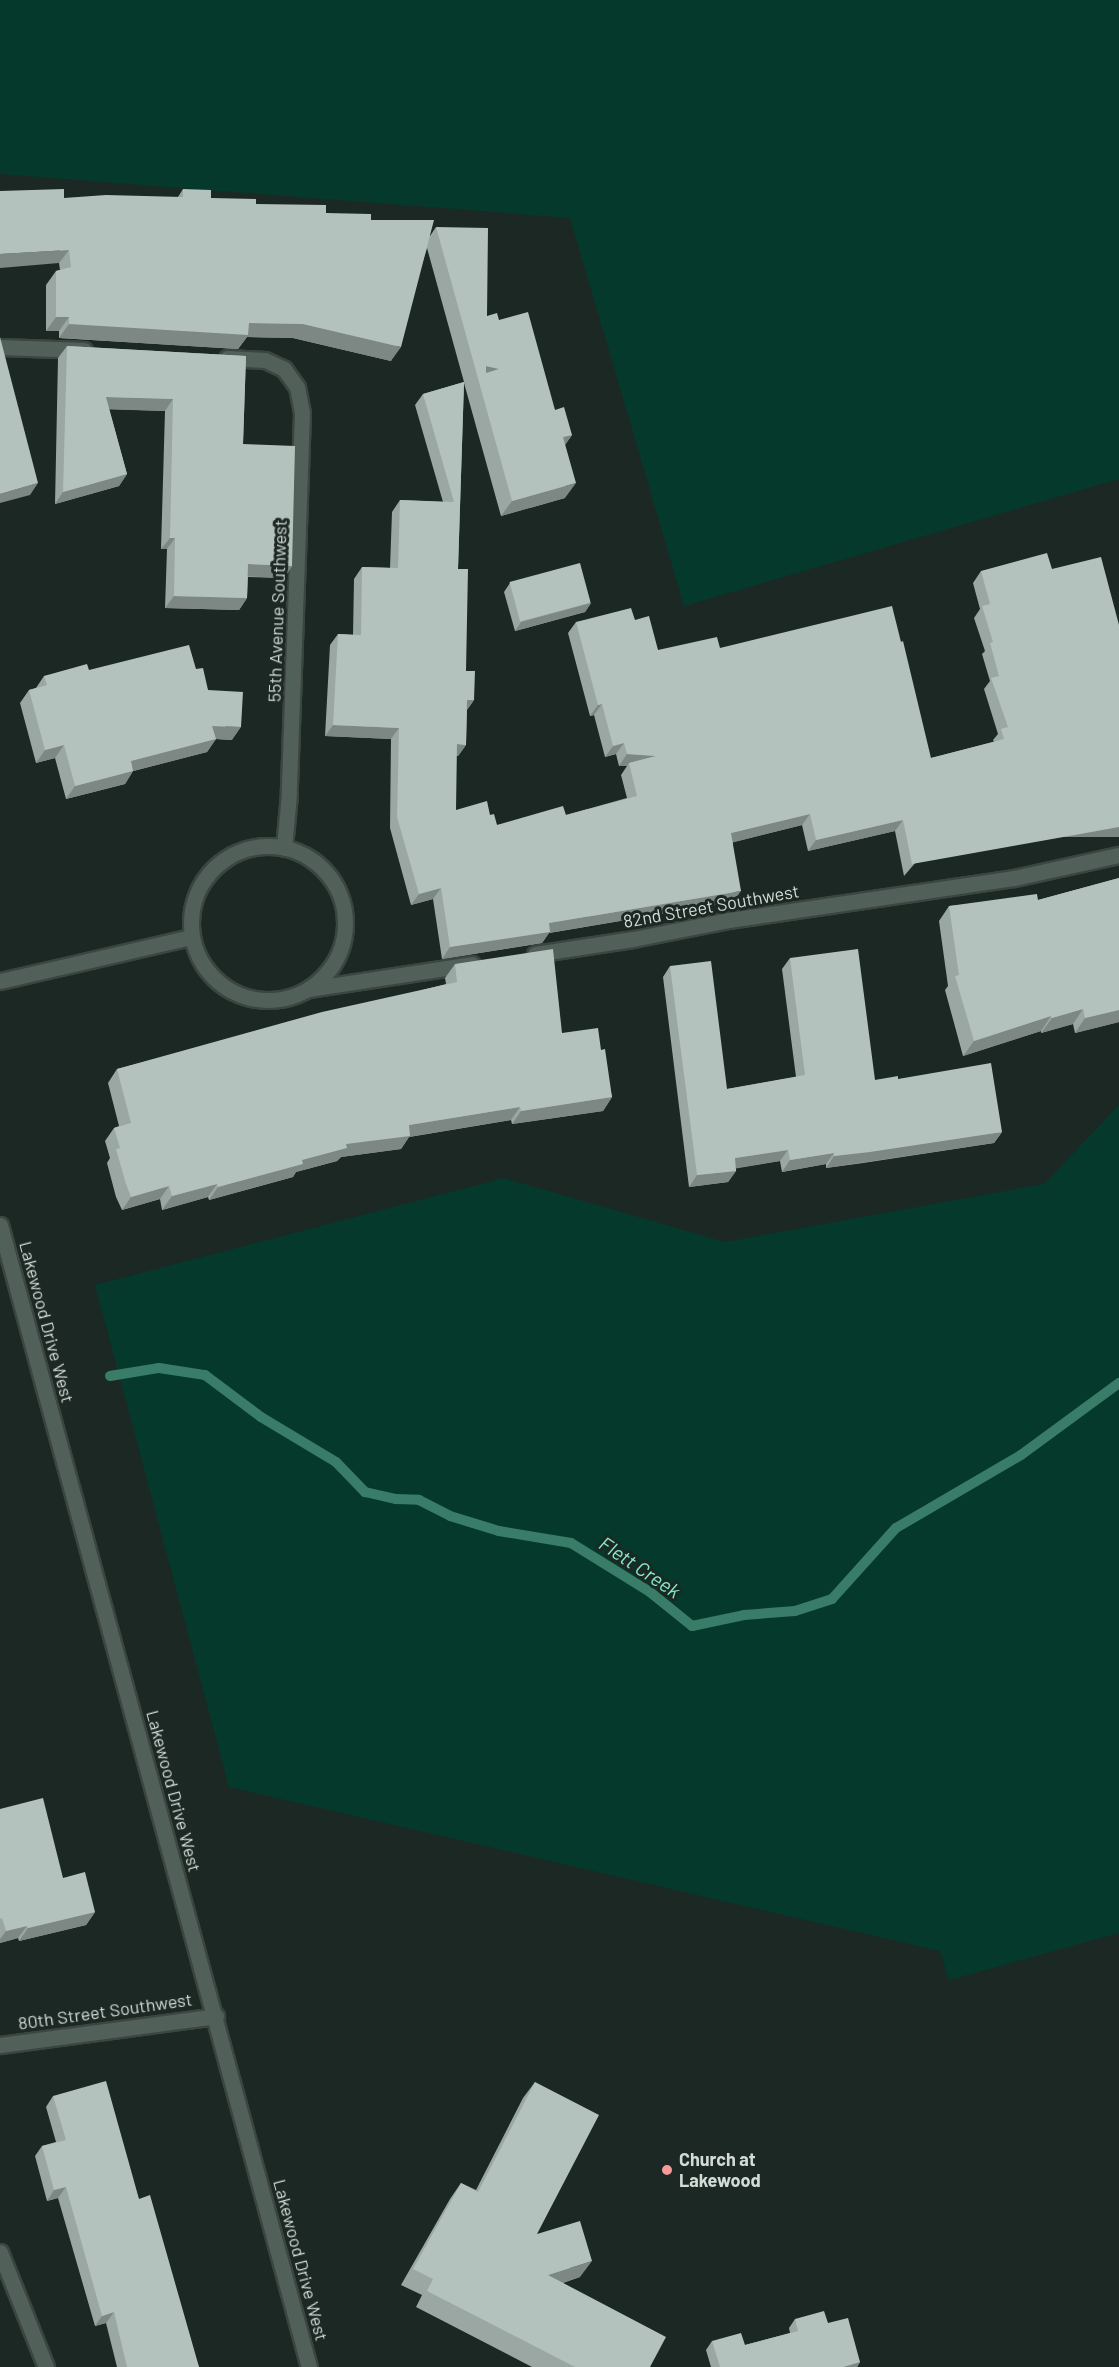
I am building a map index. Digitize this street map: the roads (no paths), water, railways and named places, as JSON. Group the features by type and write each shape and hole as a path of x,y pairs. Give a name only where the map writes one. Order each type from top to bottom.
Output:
{"street":[{"path":"0,347 101,351"},
{"name":"55th Avenue Southwest","path":"206,356 265,360 284,369 292,377 297,387 302,414 289,794 284,848"},
{"path":"309,989 328,971 341,948 345,923 341,897 328,874 308,857 284,848 260,846 237,852 217,865 200,886 192,911 191,937 200,960 216,980 237,994 261,1000 286,998 309,989 486,962"},
{"name":"82nd Street Southwest","path":"520,957 633,939 729,920 1014,878 1119,855"},
{"path":"0,981 191,937"},
{"name":"Lakewood Drive West","path":"0,1225 216,2016 309,2367"},
{"name":"80th Street Southwest","path":"0,2045 216,2016"},
{"path":"0,2252 46,2367"}],"waterway":[{"name":"Flett Creek","path":"110,1376 159,1368 205,1375 261,1417 336,1462 365,1492 396,1499 419,1500 450,1516 499,1531 571,1543 650,1592 692,1626 744,1615 795,1611 832,1599 896,1528 1021,1455 1119,1383"}],"place":[{"name":"Church at Lakewood","path":"667,2170"}]}
